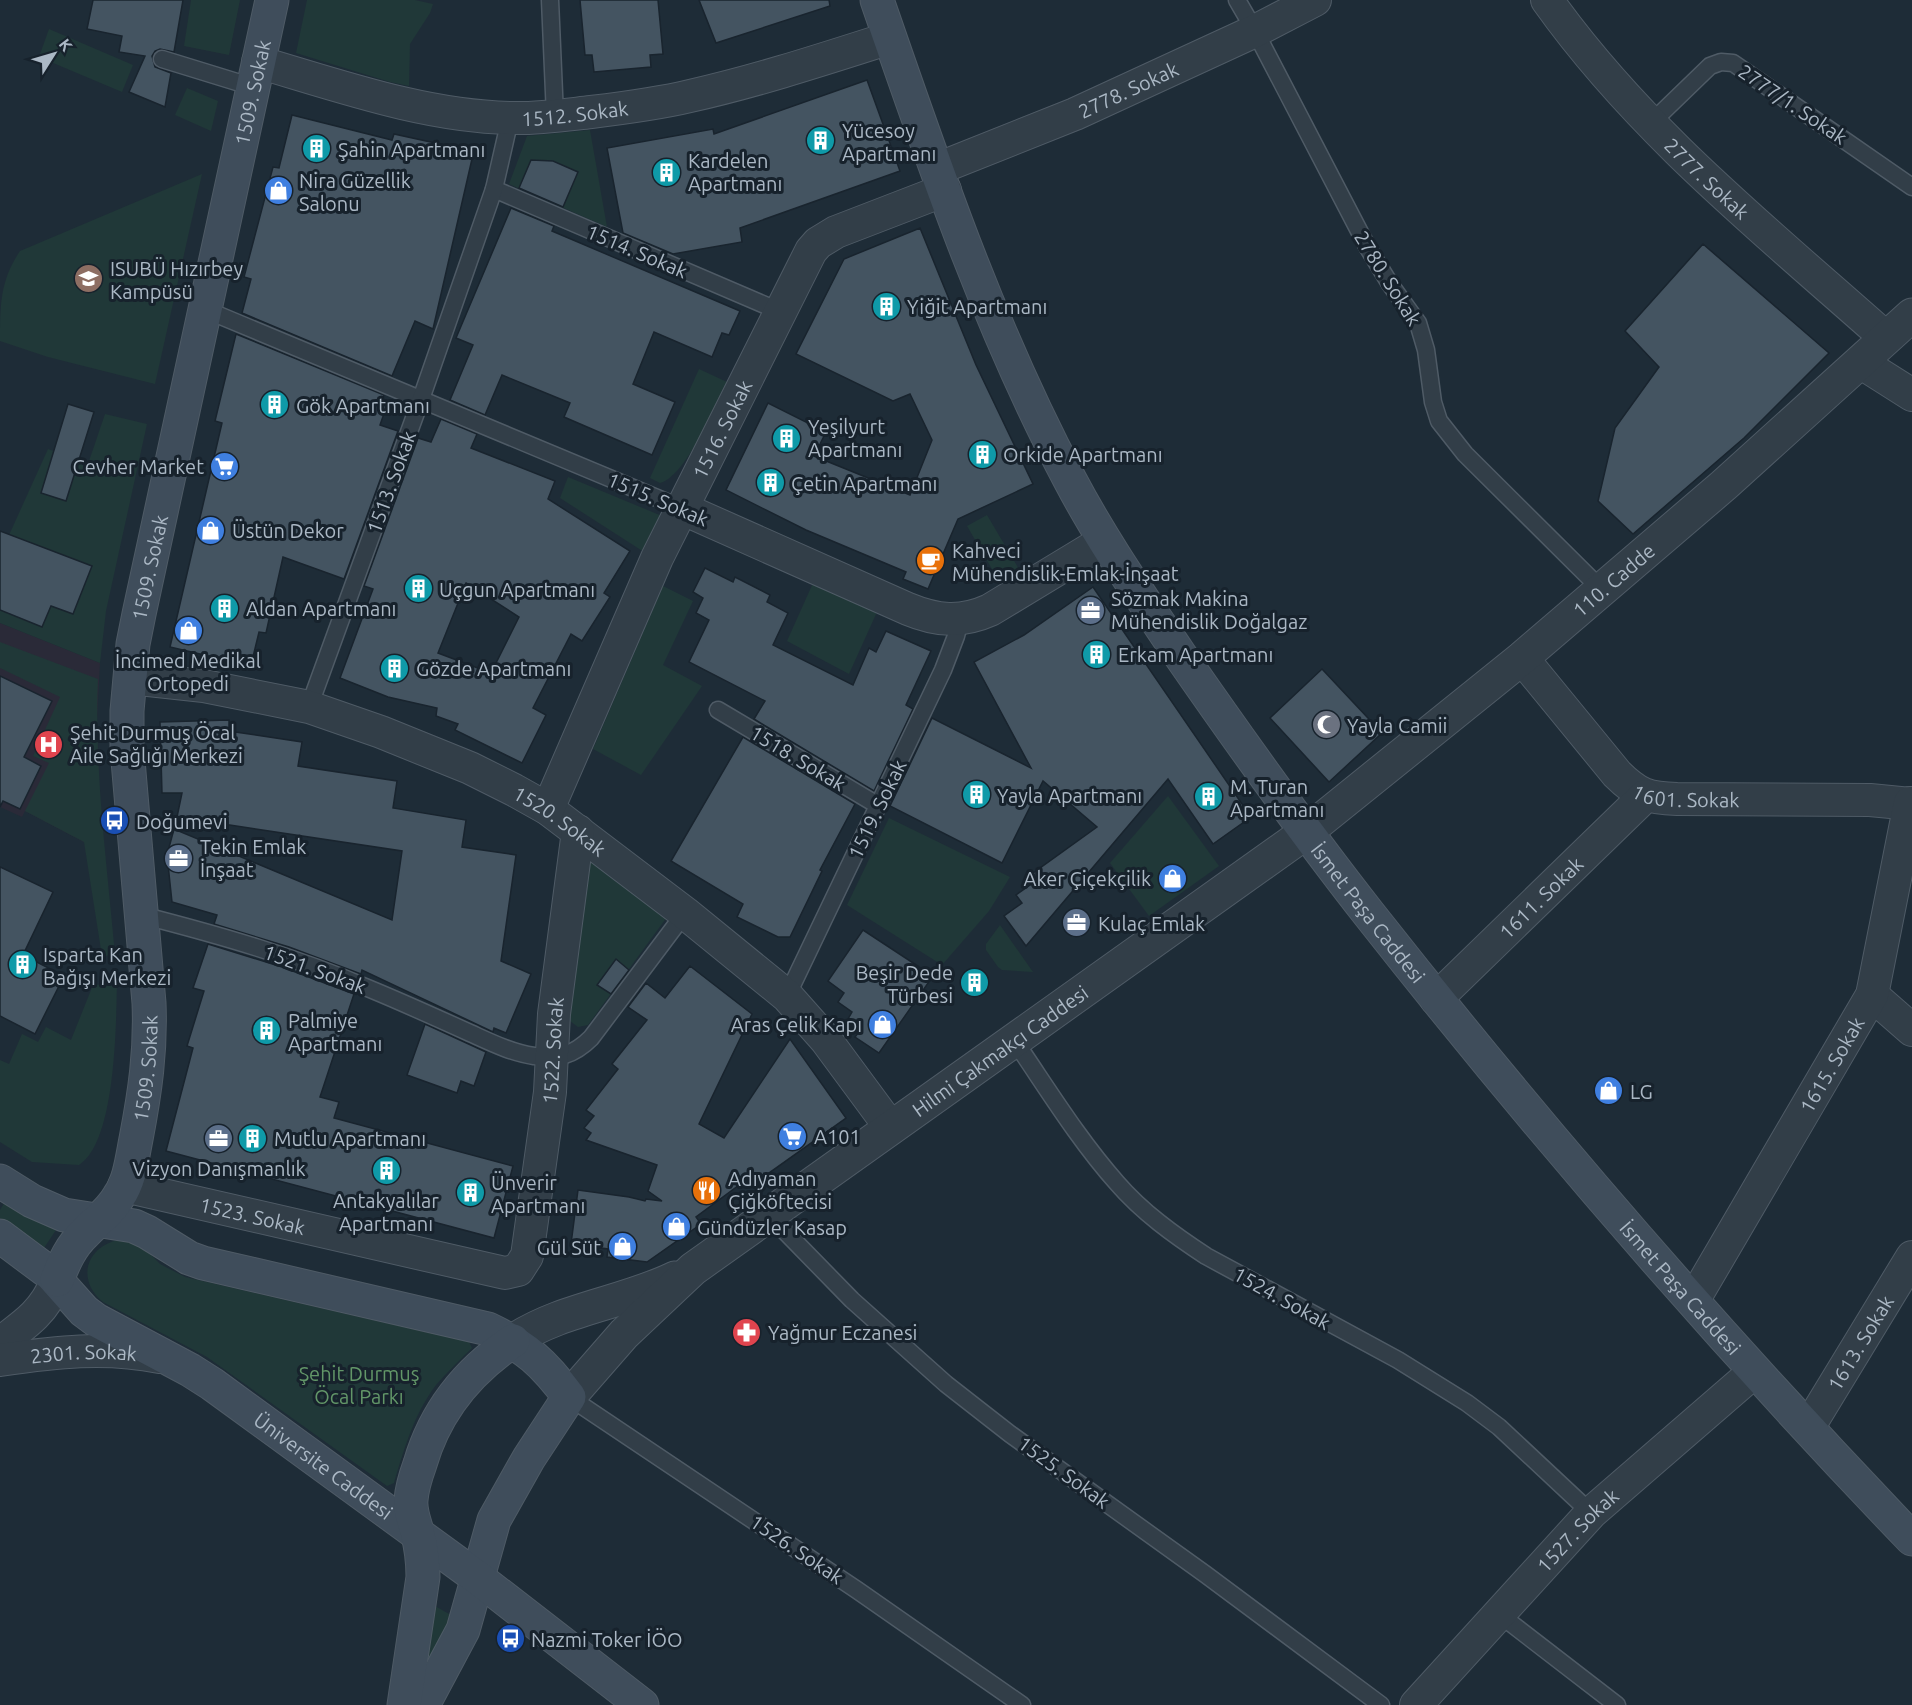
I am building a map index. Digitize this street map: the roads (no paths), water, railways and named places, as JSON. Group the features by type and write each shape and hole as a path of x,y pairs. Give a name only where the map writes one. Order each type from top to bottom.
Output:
{"main road":[{"name":"1509. Sokak","path":"57,1280 64,1260 72,1247 131,1188 130,1169 148,1066 150,1037 147,966 126,749 130,678 139,614 272,0"},
{"name":"İsmet Paşa Caddesi","path":"877,0 941,179 1014,364 1069,479 1104,541 1216,708 1305,833 1436,999 1596,1190 1693,1301 1912,1539"},
{"path":"0,1181 46,1209 64,1215 134,1226 203,1263 488,1329 513,1341 543,1365 569,1397 552,1421 501,1507 486,1545 464,1630 423,1705"},
{"path":"131,1188 161,1240"},
{"name":"Üniversite Caddesi","path":"0,1236 57,1280 84,1311 96,1320 212,1384 478,1578 642,1705"},
{"name":"Hilmi Çakmakçı Caddesi","path":"404,1705 423,1577 411,1501 413,1484 437,1419 462,1386 482,1365 513,1341"}],"street":[{"name":"2778. Sokak","path":"941,179 1255,31 1315,0"},
{"name":"2777. Sokak","path":"1547,0 1585,51 1650,124 1694,167 1886,338"},
{"name":"1512. Sokak","path":"256,74 458,113 510,118 555,116 688,97 754,80 890,38"},
{"name":"1516. Sokak","path":"548,809 657,558 805,260 818,243 827,237 941,179"},
{"name":"110. Cadde","path":"1305,833 1522,658 1602,590 1724,485 1912,315"},
{"path":"1860,362 1912,395"},
{"name":"1515. Sokak","path":"681,508 919,613 960,620 990,610 1104,541"},
{"name":"1601. Sokak","path":"1522,658 1617,774 1627,784 1646,796 1677,799 1870,800 1911,803"},
{"name":"1520. Sokak","path":"130,678 204,686 309,707 381,732 470,768 514,789 548,809 685,913 787,996 826,1040 891,1128"},
{"name":"1611. Sokak","path":"1436,999 1646,796"},
{"name":"1615. Sokak","path":"1693,1301 1872,995 1911,803"},
{"name":"1522. Sokak","path":"522,1267 527,1257 553,1058 554,1014 578,831"},
{"name":"Hilmi Çakmakçı Caddesi","path":"569,1397 624,1334 693,1269 1305,833"},
{"path":"1872,995 1912,1030"},
{"name":"1523. Sokak","path":"131,1188 505,1273 522,1267"},
{"name":"1613. Sokak","path":"1808,1428 1912,1257"},
{"name":"Hilmi Çakmakçı Caddesi","path":"513,1341 547,1323 669,1281 693,1269"},
{"name":"2301. Sokak","path":"0,1343 38,1314 51,1295 57,1280"},
{"name":"2301. Sokak","path":"0,1360 104,1350 129,1351 167,1358"},
{"name":"1527. Sokak","path":"1416,1705 1591,1513 1755,1371"}],"lane":[{"path":"550,0 555,116"},
{"name":"2780. Sokak","path":"1237,0 1368,248 1390,284 1418,322 1426,350 1433,402 1439,421 1465,454 1602,590"},
{"path":"162,59 256,74"},
{"name":"2777/1. Sokak","path":"1650,124 1710,66 1721,62 1733,63 1912,187"},
{"name":"1513. Sokak","path":"309,707 421,399 494,189 510,118"},
{"name":"1514. Sokak","path":"494,189 779,311"},
{"name":"1515. Sokak","path":"204,309 681,508"},
{"name":"1519. Sokak","path":"787,996 943,670 960,620"},
{"name":"1518. Sokak","path":"718,710 879,806"},
{"path":"553,1058 569,1055 591,1038 685,913"},
{"name":"1521. Sokak","path":"141,915 288,957 354,982 498,1046 533,1056 553,1058"},
{"name":"1524. Sokak","path":"1014,1040 1089,1148 1118,1184 1146,1212 1206,1256 1398,1360 1467,1403 1499,1427 1591,1513"},
{"name":"1525. Sokak","path":"769,1215 852,1300 946,1384 1010,1434 1205,1574 1381,1705"},
{"name":"1526. Sokak","path":"569,1397 770,1531 1022,1705"},
{"path":"1499,1614 1617,1705"}],"place":[{"name":"Yücesoy Apartmanı","path":"821,141"},
{"name":"Şahin Apartmanı","path":"317,149"},
{"name":"Kardelen Apartmanı","path":"667,172"},
{"name":"Nira Güzellik Salonu","path":"278,191"},
{"name":"ISUBÜ Hızırbey Kampüsü","path":"89,279"},
{"name":"Yiğit Apartmanı","path":"886,306"},
{"name":"Gök Apartmanı","path":"275,405"},
{"name":"Yeşilyurt Apartmanı","path":"787,438"},
{"name":"Orkide Apartmanı","path":"982,454"},
{"name":"Cevher Market","path":"225,466"},
{"name":"Çetin Apartmanı","path":"770,483"},
{"name":"Üstün Dekor","path":"211,530"},
{"name":"Kahveci Mühendislik-Emlak-İnşaat","path":"931,561"},
{"name":"Uçgun Apartmanı","path":"418,589"},
{"name":"Aldan Apartmanı","path":"225,608"},
{"name":"Sözmak Makina Mühendislik Doğalgaz","path":"1090,610"},
{"name":"İncimed Medikal Ortopedi","path":"188,630"},
{"name":"Erkam Apartmanı","path":"1097,654"},
{"name":"Gözde Apartmanı","path":"395,668"},
{"name":"Yayla Camii","path":"1326,725"},
{"name":"Şehit Durmuş Öcal Aile Sağlığı Merkezi","path":"49,744"},
{"name":"Yayla Apartmanı","path":"976,795"},
{"name":"M. Turan Apartmanı","path":"1209,797"},
{"name":"Doğumevi","path":"115,821"},
{"name":"Tekin Emlak İnşaat","path":"179,858"},
{"name":"Aker Çiçekçilik","path":"1172,878"},
{"name":"Kulaç Emlak","path":"1077,923"},
{"name":"Isparta Kan Bağışı Merkezi","path":"22,965"},
{"name":"Beşir Dede Türbesi","path":"974,983"},
{"name":"Aras Çelik Kapı","path":"883,1024"},
{"name":"Palmiye Apartmanı","path":"267,1031"},
{"name":"LG","path":"1609,1091"},
{"name":"A101","path":"793,1136"},
{"name":"Vizyon Danışmanlık","path":"219,1138"},
{"name":"Mutlu Apartmanı","path":"253,1138"},
{"name":"Antakyalılar Apartmanı","path":"386,1170"},
{"name":"Adıyaman Çiğköftecisi","path":"707,1190"},
{"name":"Ünverir Apartmanı","path":"470,1193"},
{"name":"Gündüzler Kasap","path":"676,1227"},
{"name":"Gül Süt","path":"622,1247"},
{"name":"Yağmur Eczanesi","path":"747,1332"},
{"name":"Nazmi Toker İÖO","path":"510,1639"}],"park label":[{"name":"Şehit Durmuş Öcal Parkı","path":"359,1384"}]}
